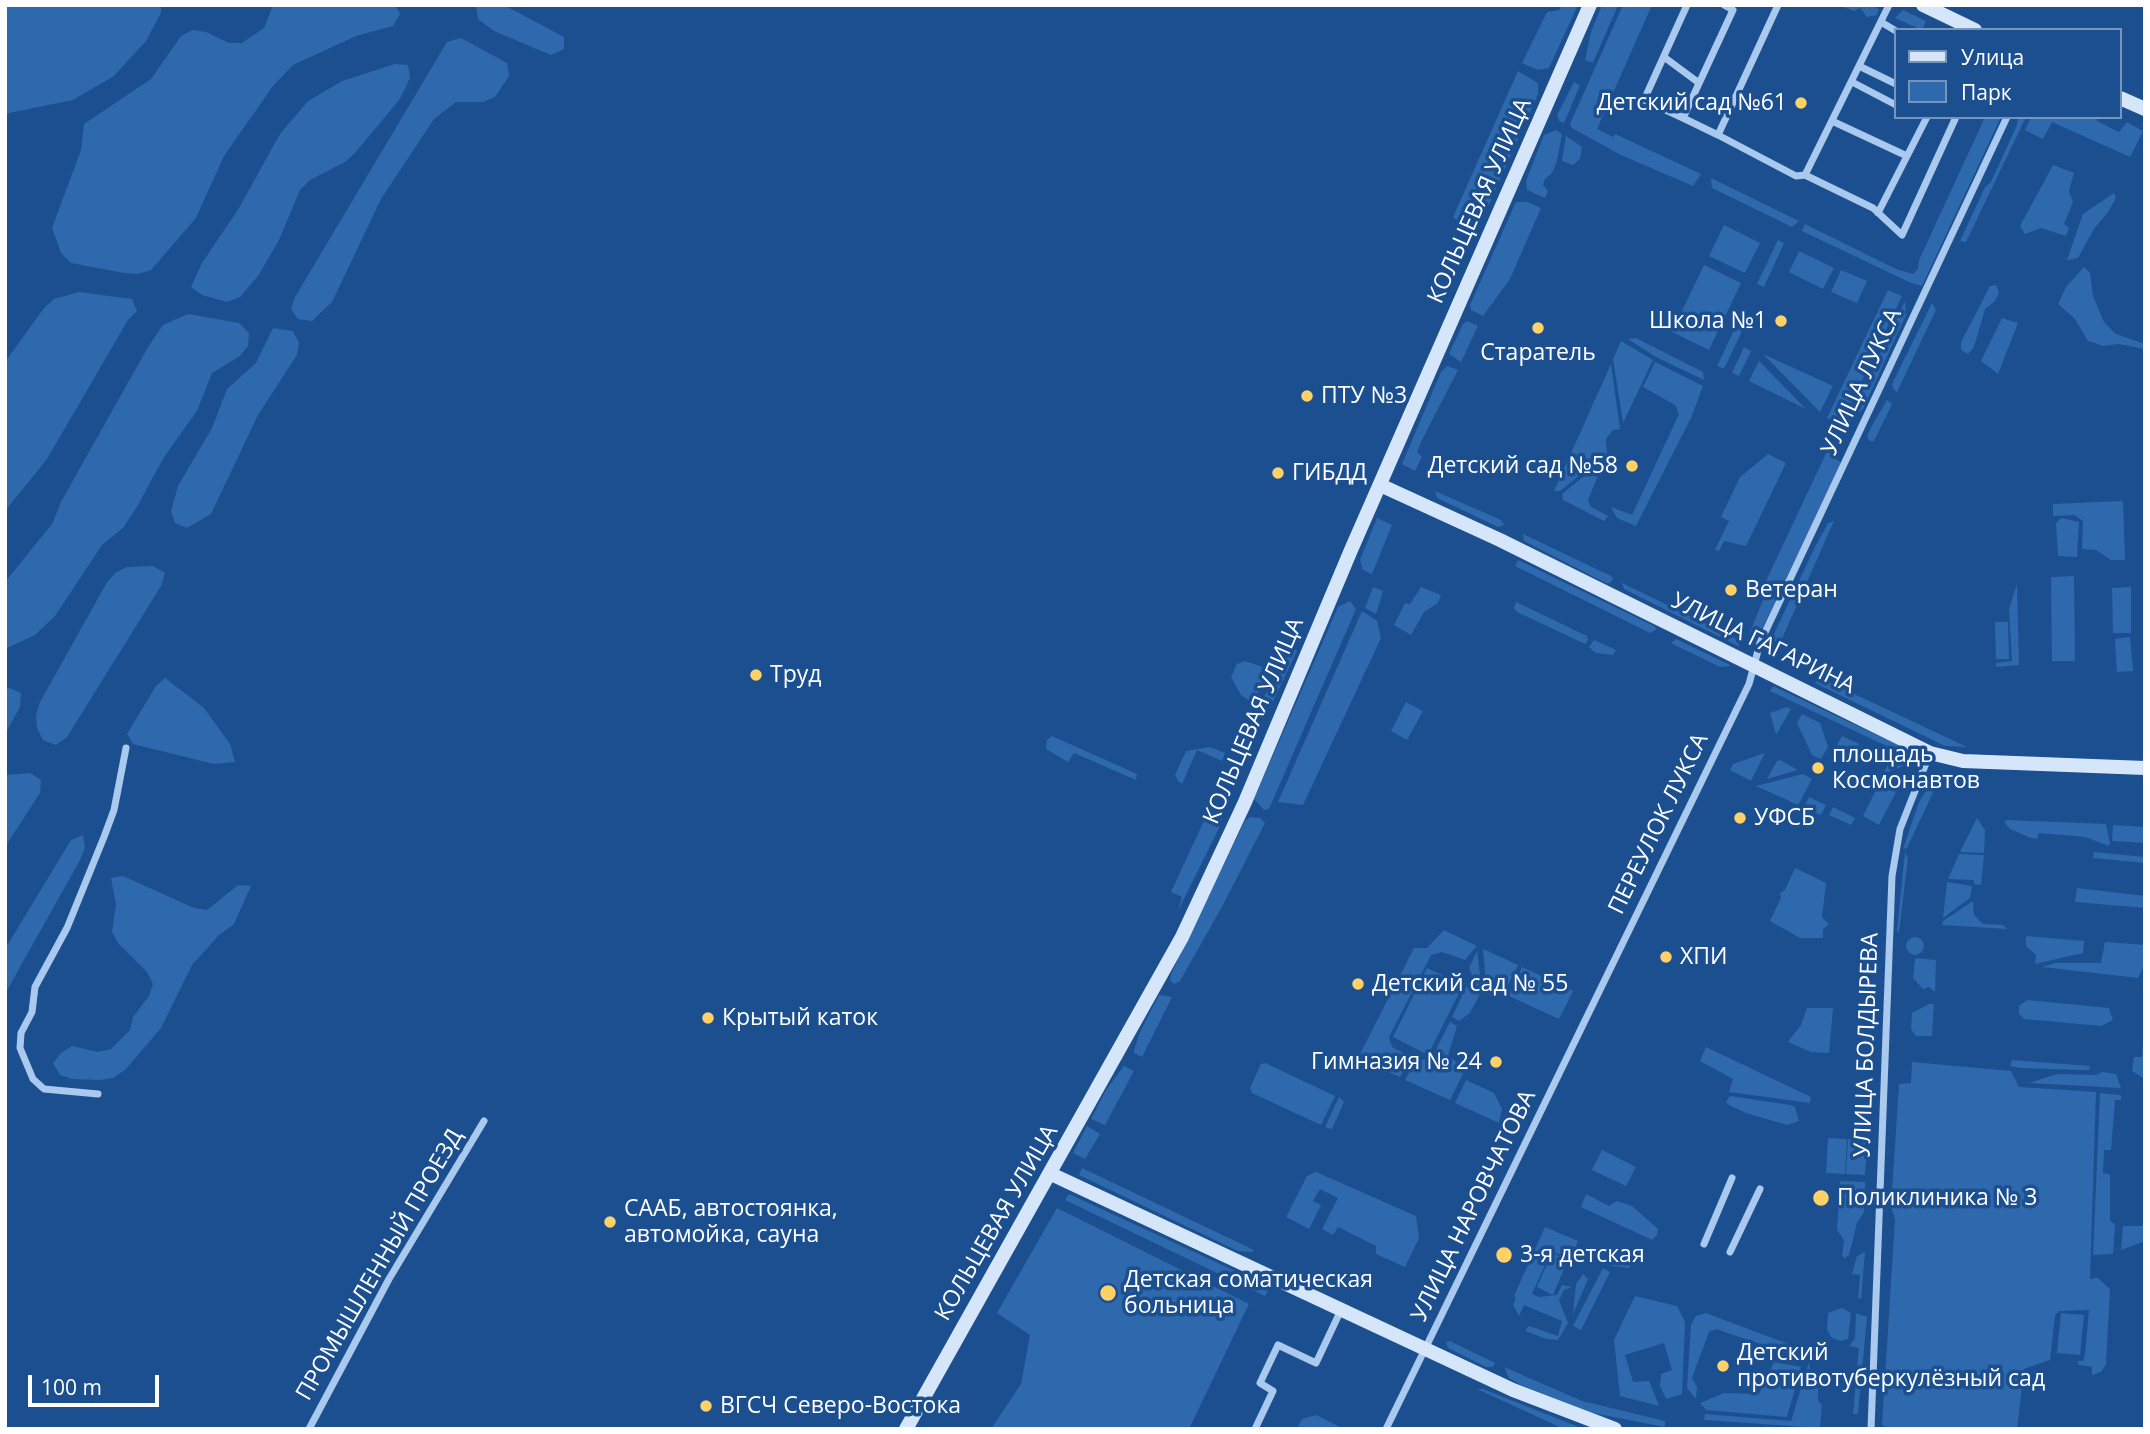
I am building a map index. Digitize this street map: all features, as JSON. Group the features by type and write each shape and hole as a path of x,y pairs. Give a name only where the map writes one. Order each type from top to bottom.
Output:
{"main road":[{"name":"КОЛЬЦЕВАЯ УЛИЦА","path":"906,1429 1182,937 1245,802 1590,5"},
{"path":"1923,5 1971,28"},
{"path":"2122,99 2145,109"},
{"name":"УЛИЦА ГАГАРИНА","path":"1380,485 1500,540 1930,752 1963,761 2145,768"},
{"path":"1051,1174 1545,1404 1615,1429"}],"street":[{"path":"1687,5 1644,100 1796,176 1805,175 1878,213 1902,234 1955,119"},
{"path":"1683,118 1733,10 1724,5"},
{"path":"1718,135 1779,5"},
{"path":"1805,175 1889,5"},
{"path":"1881,22 1895,30"},
{"path":"1664,57 1699,83"},
{"path":"1859,66 1895,84"},
{"path":"1852,82 1895,104"},
{"path":"1878,213 1924,119"},
{"name":"УЛИЦА ЛУКСА","path":"1755,664 1760,643 2006,119"},
{"path":"1832,121 1907,156"},
{"name":"ПЕРЕУЛОК ЛУКСА","path":"1596,999 1749,684 1755,664"},
{"path":"98,1094 44,1089 25,1065 20,1048 21,1033 32,1012 35,988 67,928 111,819 125,748"},
{"name":"УЛИЦА БОЛДЫРЕВА","path":"1871,1429 1892,876 1900,830 1930,752"},
{"name":"УЛИЦА НАРОВЧАТОВА","path":"1386,1429 1596,999"},
{"name":"ПРОМЫШЛЕННЫЙ ПРОЕЗД","path":"309,1429 389,1279 484,1121"},
{"path":"1704,1244 1732,1178"},
{"path":"1730,1252 1760,1189"},
{"path":"1255,1429 1273,1391 1260,1383 1278,1345 1316,1363 1342,1309"}],"green space":[{"path":"5,5 161,5 161,13 146,41 114,76 73,100 9,113 5,117"},
{"path":"273,5 395,5 400,14 393,26 356,36 293,65 273,86 224,156 196,218 151,270 138,274 124,273 71,263 61,253 52,228 81,150 84,124 151,79 181,36 193,30 206,32 229,43 242,43 264,28"},
{"path":"476,5 504,5 564,37 564,49 551,55 494,31 478,19"},
{"path":"1562,5 1578,5 1549,68 1538,70 1522,63 1547,12 1559,10"},
{"path":"1602,5 1618,5 1593,63 1585,60 1591,32"},
{"path":"1623,5 1652,5 1597,129 1613,137 1615,134 1701,174 1693,186 1621,155 1572,128 1570,124"},
{"path":"1839,5 1870,5 1879,9 1877,15 1867,17 1860,8 1854,11"},
{"path":"1903,10 1926,21 1923,28 1918,28 1895,18"},
{"path":"461,38 507,63 509,76 495,97 483,102 456,102 434,119 381,199 332,302 312,321 298,319 291,309 295,297 447,42"},
{"path":"395,64 408,65 410,78 400,99 355,153 345,162 310,180 300,190 279,240 258,276 240,297 227,302 202,295 191,287 202,263 239,208 280,134 308,101 342,81"},
{"path":"1518,71 1538,83 1538,94 1476,234 1453,217"},
{"path":"1574,82 1580,85 1564,123 1559,121 1557,115"},
{"path":"1984,119 2000,119 1922,286 1802,231 1805,224 1896,269 1913,274 1918,269 1919,260"},
{"path":"2018,119 2025,119 1966,242 1960,241 1985,187 1991,182"},
{"path":"2030,119 2097,119 2119,132 2127,122 2143,131 2130,157 2052,122 2043,139 2025,130"},
{"path":"1556,130 1562,134 1557,161 1543,185 1548,191 1545,198 1527,190 1526,181 1544,135"},
{"path":"1566,136 1582,147 1580,159 1573,165 1562,161"},
{"path":"2053,165 2074,173 2069,191 2073,202 2064,224 2069,228 2066,236 2041,228 2025,234 2020,226"},
{"path":"1711,178 1799,221 1792,227 1712,188"},
{"path":"2114,193 2116,198 2078,258 2067,260 2083,214"},
{"path":"1516,202 1528,202 1541,208 1510,279 1483,316 1471,310 1470,305"},
{"path":"1724,225 1760,243 1745,273 1709,256"},
{"path":"1778,240 1784,243 1764,287 1757,284"},
{"path":"1799,251 1834,268 1823,289 1789,272"},
{"path":"1704,265 1741,283 1709,350 1672,332"},
{"path":"2084,267 2090,273 2093,296 2104,322 2116,334 2145,344 2145,349 2119,344 2103,346 2088,341 2075,319 2058,304 2066,287"},
{"path":"1841,270 1867,281 1857,303 1831,292"},
{"path":"1996,285 1999,293 1995,301 1985,309 1974,347 1968,354 1961,350 1961,342 1990,286"},
{"path":"1888,290 1902,296 1841,425 1827,418"},
{"path":"79,292 132,299 137,311 128,320 47,459 5,511 5,362 44,308 54,299"},
{"path":"1905,301 1906,315 1863,409 1846,425"},
{"path":"1932,303 1936,310 1897,392 1892,384"},
{"path":"188,314 239,323 249,333 248,346 240,356 212,373 197,411 164,457 138,505 123,528 102,545 55,616 35,635 5,649 5,582 52,524 62,500 163,325"},
{"path":"2002,318 2018,323 1998,374 1981,361"},
{"path":"1467,321 1478,326 1461,362 1449,354"},
{"path":"1737,324 1744,327 1724,369 1717,366"},
{"path":"273,328 293,331 299,343 297,355 258,415 211,514 187,528 175,523 171,511 178,486 212,428 227,389 256,363"},
{"path":"1636,338 1703,372 1704,380 1656,357 1628,339"},
{"path":"1621,341 1653,360 1623,423 1613,359"},
{"path":"1744,347 1751,351 1739,376 1732,373"},
{"path":"1763,354 1833,386 1820,412"},
{"path":"1759,361 1806,409 1749,381"},
{"path":"1655,362 1703,386 1691,418 1636,526 1617,518 1611,507 1632,515 1679,414 1675,405 1643,387"},
{"path":"1611,364 1620,429 1613,430 1606,439 1607,453 1560,491 1554,491"},
{"path":"1447,366 1458,370 1422,440 1417,452 1422,457 1415,471 1402,464 1441,372"},
{"path":"1887,400 1892,404 1874,441 1870,441 1867,437 1870,429"},
{"path":"1830,445 1837,460 1842,463 1759,635 1754,636 1750,632 1767,590 1765,583"},
{"path":"1768,454 1786,463 1746,546 1724,541 1719,551 1715,550 1729,521 1721,517 1740,477"},
{"path":"1605,459 1588,500 1591,507 1608,516 1604,521 1563,500 1562,494"},
{"path":"1435,491 1501,520 1504,525 1498,527 1437,498"},
{"path":"2123,501 2125,560 2111,560 2096,550 2082,549 2083,521 2074,515 2053,516 2053,504"},
{"path":"1377,518 1392,525 1372,574 1363,570 1360,560"},
{"path":"2061,518 2079,522 2077,557 2058,556 2056,523"},
{"path":"1834,521 1781,641 1775,641 1772,638 1815,547 1828,523"},
{"path":"1523,534 1613,579 1606,583 1524,541"},
{"path":"1518,560 1657,629 1650,633 1515,566"},
{"path":"153,566 165,573 161,586 67,737 56,745 43,740 37,728 36,715 40,702 106,584 115,573 127,567"},
{"path":"2074,576 2075,661 2052,661 2051,577"},
{"path":"1622,583 1735,638 1740,647 1624,589"},
{"path":"2017,584 2019,665 1996,667 1996,663 2012,661 2009,609"},
{"path":"1373,587 1383,591 1376,614 1365,608"},
{"path":"1421,587 1441,595 1438,603 1424,612 1411,635 1394,625 1405,603 1410,604"},
{"path":"2131,587 2131,633 2113,633 2112,588"},
{"path":"1350,601 1356,609 1269,809 1264,810 1254,799 1338,607"},
{"path":"1516,602 1587,636 1588,640 1585,644 1517,612 1514,608"},
{"path":"1362,611 1377,621 1381,638 1303,805 1278,802"},
{"path":"1995,622 2008,622 2009,659 1996,659"},
{"path":"2130,637 2133,671 2117,672 2115,639"},
{"path":"1676,639 1730,666 1720,667 1671,643"},
{"path":"1594,640 1616,650 1613,655 1596,653 1589,647"},
{"path":"1293,647 1297,651 1270,708 1261,702"},
{"path":"1245,661 1269,669 1253,703 1241,695 1231,677 1237,664"},
{"path":"1818,677 1967,747 1945,746 1815,683"},
{"path":"165,678 204,708 230,744 235,762 214,764 133,744 127,734 156,686"},
{"path":"1773,686 1919,755 1916,760 1770,691"},
{"path":"10,688 21,693 20,707 5,734 5,689"},
{"path":"1406,702 1423,711 1407,740 1391,731"},
{"path":"1787,707 1791,709 1776,735 1770,713"},
{"path":"1802,714 1820,723 1828,747 1821,759 1812,755 1797,723"},
{"path":"1052,736 1137,774 1136,780 1074,753 1068,762 1046,749 1047,740"},
{"path":"1842,736 1859,744 1855,754 1837,745"},
{"path":"1864,746 1885,756 1880,766 1859,755"},
{"path":"1210,747 1225,753 1222,761 1197,750 1182,784 1178,781 1175,775 1186,751"},
{"path":"1765,753 1751,781 1730,770 1733,764"},
{"path":"1892,757 1909,764 1883,774"},
{"path":"1780,760 1798,770 1767,779"},
{"path":"30,773 41,780 40,793 5,847 5,775"},
{"path":"1803,774 1812,779 1798,805 1756,786"},
{"path":"1881,780 1898,788 1879,825 1863,816"},
{"path":"1933,780 1937,784 1907,848 1903,849 1919,802"},
{"path":"1809,797 1826,805 1821,815 1804,808"},
{"path":"1833,807 1855,818 1851,825 1829,815"},
{"path":"1208,812 1222,817 1222,822 1178,911 1182,897 1171,892"},
{"path":"1250,817 1260,818 1265,823 1223,905 1180,981 1174,984 1170,980 1171,974 1245,821"},
{"path":"1977,818 1985,830 1984,853 1960,852"},
{"path":"2004,822 2106,824 2110,843 2109,846 2085,837 2039,833 2037,839 2031,838 2010,829"},
{"path":"2113,825 2145,827 2145,843 2112,841"},
{"path":"83,835 85,848 80,860 5,994 5,949 71,840"},
{"path":"1905,852 1908,858 1899,932 1897,931"},
{"path":"2094,852 2145,857 2145,863 2093,858"},
{"path":"1959,854 1984,855 1981,885 1974,884 1974,880 1948,879"},
{"path":"1795,868 1826,883 1822,917 1829,924 1823,929 1823,938 1800,938 1770,921 1781,898 1780,893 1785,890"},
{"path":"123,876 194,908 207,910 238,885 251,886 234,924 219,935 192,965 161,1028 125,1070 113,1078 72,1079 60,1075 53,1063 61,1053 72,1046 98,1052 111,1049 130,1030 133,1017 149,996 153,984 147,972 118,943 112,932 116,905 111,878"},
{"path":"1947,882 1972,886 1970,898 1943,918"},
{"path":"2077,888 2145,896 2145,908 2075,902"},
{"path":"1973,901 1974,915 1983,924 2003,925 2007,929 1942,925 1943,921"},
{"path":"1444,930 1477,946 1465,960 1442,952 1431,955 1389,1037 1392,1047 1411,1057 1400,1077 1358,1058 1414,948 1427,948"},
{"path":"2026,936 2084,941 2083,953 2035,964 2036,955 2026,946"},
{"path":"1911,937 1919,937 1924,946 1922,953 1911,955 1906,950 1906,942"},
{"path":"2105,942 2145,945 2145,963 2138,978 2042,967 2055,963 2101,963"},
{"path":"1483,949 1518,965 1505,991 1495,998 1487,994"},
{"path":"1477,951 1482,990 1470,1013 1459,1021 1452,1017 1472,975 1469,968"},
{"path":"1915,958 1936,960 1935,992 1929,987 1923,989 1913,978"},
{"path":"1522,967 1573,991 1559,1019 1509,996"},
{"path":"1427,968 1463,985 1428,1055 1393,1037"},
{"path":"1159,995 1172,997 1142,1057 1134,1053 1135,1047"},
{"path":"2027,1000 2109,1008 2113,1020 2101,1026 2024,1019 2019,1014 2019,1006"},
{"path":"1934,1004 1932,1036 1916,1036 1911,1029 1912,1013"},
{"path":"1807,1008 1833,1008 1829,1053 1811,1052 1788,1042 1801,1025"},
{"path":"1450,1022 1457,1026 1448,1056 1461,1065 1463,1074 1450,1100 1405,1080 1416,1060 1431,1059"},
{"path":"2143,1044 2145,1079 2132,1071 2134,1057 2142,1057"},
{"path":"1706,1047 1811,1097 1810,1103 1729,1092 1733,1079 1700,1061"},
{"path":"2012,1060 2090,1066 2089,1070 2020,1068 2010,1066"},
{"path":"1912,1062 2011,1071 2019,1087 2096,1092 2090,1279 2098,1278 2110,1289 2106,1364 2101,1372 2092,1375 2092,1367 2079,1365 2077,1361 2083,1361 2085,1354 2089,1310 2059,1311 2055,1315 2050,1360 2024,1369 2017,1429 1890,1429 1882,1425 1895,1219 1891,1207 1899,1084 1911,1083"},
{"path":"1265,1063 1335,1096 1321,1125 1252,1093 1250,1088 1261,1064"},
{"path":"1124,1066 1134,1071 1105,1125 1091,1119 1106,1090"},
{"path":"2102,1072 2116,1074 2121,1088 2029,1083 2057,1074 2096,1075"},
{"path":"1466,1080 1494,1093 1502,1109 1499,1123 1455,1103"},
{"path":"2100,1093 2121,1095 2121,1100 2115,1100 2111,1150 2104,1150 2103,1173 2110,1174 2110,1221 2115,1224 2113,1254 2093,1255"},
{"path":"1730,1096 1790,1105 1795,1107 1799,1121 1787,1125 1746,1113 1726,1102"},
{"path":"1339,1097 1344,1102 1332,1129 1325,1127"},
{"path":"1087,1126 1100,1134 1085,1159 1073,1153"},
{"path":"1862,1130 1868,1130 1865,1175 1846,1174 1848,1139 1857,1140"},
{"path":"1828,1138 1847,1139 1845,1174 1826,1173"},
{"path":"1602,1150 1636,1167 1626,1186 1592,1170"},
{"path":"1082,1168 1254,1250 1238,1251 1079,1175"},
{"path":"1316,1172 1416,1216 1419,1238 1405,1267 1376,1254 1376,1246 1338,1227 1333,1235 1322,1229 1338,1198 1320,1189 1313,1201 1321,1205 1309,1229 1286,1217 1307,1176"},
{"path":"1840,1181 1865,1182 1864,1212 1857,1223 1849,1255 1845,1258 1842,1256 1844,1240 1837,1230"},
{"path":"1069,1194 1261,1283 1268,1291 1265,1296 1065,1200"},
{"path":"1586,1194 1609,1206 1617,1201 1632,1206 1658,1229 1657,1235 1652,1240 1581,1207"},
{"path":"1057,1208 1249,1304 1189,1429 991,1429 1021,1384 1030,1335 997,1313"},
{"path":"2123,1226 2145,1226 2145,1241 2121,1250"},
{"path":"1545,1227 1578,1241 1570,1259 1551,1251 1532,1294 1539,1297 1557,1295 1562,1285 1572,1287 1564,1290 1559,1300 1568,1323 1558,1340 1525,1331 1529,1326 1558,1336 1562,1321 1524,1305 1519,1316 1513,1305 1516,1298 1514,1296"},
{"path":"1865,1252 1861,1299 1858,1298 1860,1275 1852,1274 1857,1256"},
{"path":"1552,1253 1568,1260 1553,1295 1537,1287"},
{"path":"1609,1255 1631,1264 1629,1268 1604,1265"},
{"path":"1603,1268 1610,1272 1581,1330 1573,1326"},
{"path":"1583,1274 1588,1279 1573,1314 1576,1284"},
{"path":"1635,1296 1677,1306 1685,1322 1682,1394 1666,1399 1660,1386 1661,1374 1672,1370 1664,1343 1625,1355 1633,1382 1649,1381 1659,1406 1620,1396 1614,1340"},
{"path":"1842,1308 1851,1313 1848,1339 1841,1341 1832,1338 1827,1330 1828,1313"},
{"path":"1706,1313 1807,1351 1804,1359 1716,1329 1709,1332 1692,1378 1697,1387 1696,1399 1687,1388 1691,1325 1696,1316"},
{"path":"1856,1313 1867,1317 1858,1414 1853,1414 1859,1348 1849,1346 1855,1339"},
{"path":"2061,1313 2084,1315 2080,1355 2057,1353"},
{"path":"1450,1341 1495,1363 1493,1367 1486,1367 1448,1348 1446,1342"},
{"path":"1774,1362 1801,1367 1787,1417 1706,1410 1700,1403 1724,1393 1759,1394"},
{"path":"1809,1362 1811,1376 1818,1380 1818,1401 1822,1405 1820,1428 1704,1420 1705,1414 1791,1421"},
{"path":"1504,1367 1582,1401 1665,1421 1665,1427 1588,1412 1519,1384 1509,1378"},
{"path":"1477,1389 1483,1389 1584,1429 1564,1429"},
{"path":"1316,1415 1344,1429 1297,1429 1302,1419"}],"place":[{"name":"Детский сад №61","path":"1801,103"},
{"name":"Школа №1","path":"1781,321"},
{"name":"Старатель","path":"1538,328"},
{"name":"ПТУ №3","path":"1307,396"},
{"name":"Детский сад №58","path":"1632,466"},
{"name":"ГИБДД","path":"1278,473"},
{"name":"Ветеран","path":"1731,590"},
{"name":"Труд","path":"756,675"},
{"name":"площадь Космонавтов","path":"1818,768"},
{"name":"УФСБ","path":"1740,818"},
{"name":"ХПИ","path":"1666,957"},
{"name":"Детский сад № 55","path":"1358,984"},
{"name":"Крытый каток","path":"708,1018"},
{"name":"Гимназия № 24","path":"1496,1062"},
{"name":"Поликлиника № 3","path":"1821,1198"},
{"name":"СААБ, автостоянка, автомойка, сауна","path":"610,1222"},
{"name":"3-я детская","path":"1504,1255"},
{"name":"Детская соматическая больница","path":"1108,1293"},
{"name":"Детский противотуберкулёзный сад","path":"1723,1366"},
{"name":"ВГСЧ Северо-Востока","path":"706,1406"}]}
